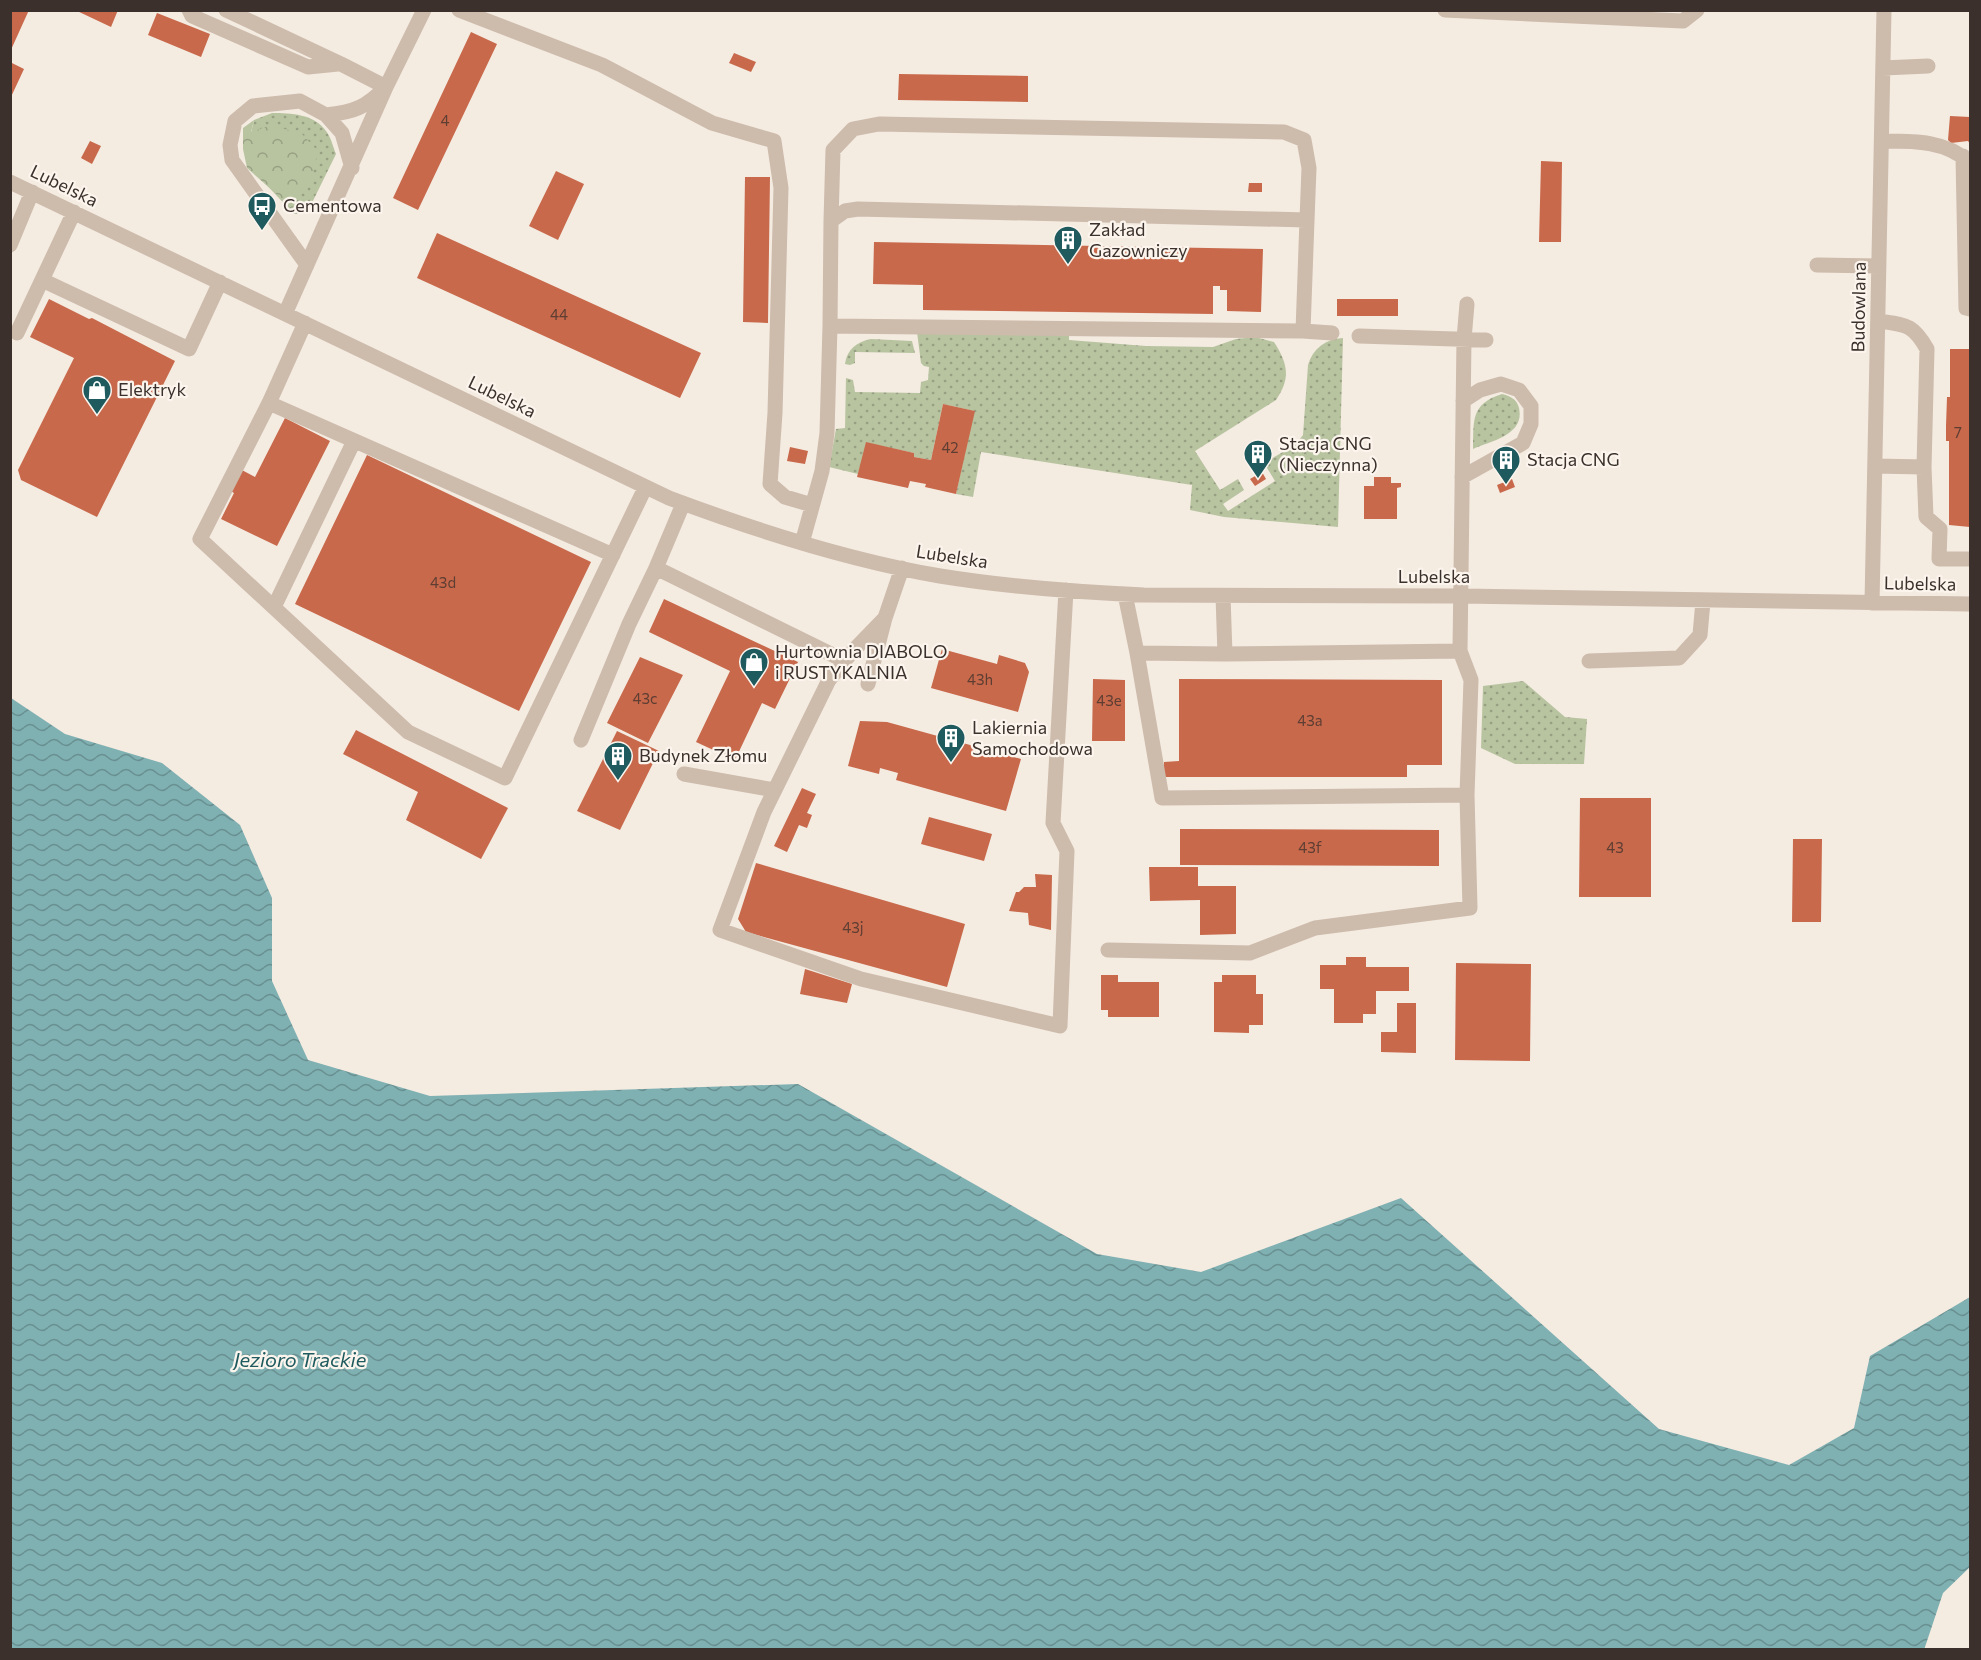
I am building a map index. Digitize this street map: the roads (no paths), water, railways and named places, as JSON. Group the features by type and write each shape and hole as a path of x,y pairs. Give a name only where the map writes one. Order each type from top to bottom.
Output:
{"street":[{"path":"189,10 192,16 308,67 341,64"},
{"path":"226,10 254,17 386,87"},
{"path":"285,314 352,168 386,87 424,10"},
{"path":"459,10 602,65 712,123 774,141 781,188 771,484 785,497 812,505"},
{"path":"1445,10 1683,21 1698,10"},
{"name":"Budowlana","path":"1872,603 1884,10"},
{"path":"1883,68 1928,66"},
{"path":"326,115 346,113 370,103 386,87"},
{"path":"307,265 232,160 230,145 235,121 254,106 300,101 326,115 342,133 352,168"},
{"path":"802,543 822,471 827,434 833,150 853,129 879,124 1284,132 1304,140 1309,168 1303,331"},
{"path":"1882,141 1928,142 1967,159 1966,308 1971,309"},
{"name":"Lubelska","path":"10,182 645,488 683,504 802,543 902,568 992,583 1125,594 1971,604"},
{"path":"10,245 32,192"},
{"path":"831,221 845,211 858,209 1307,220"},
{"path":"17,333 74,212"},
{"path":"1817,265 1879,266"},
{"path":"42,280 189,350 220,282"},
{"path":"1108,950 1250,953 1315,928 1470,908 1467,795 1471,680 1460,651 1464,339 1467,304"},
{"path":"1879,321 1901,324 1917,333 1927,349 1924,467 1926,517 1940,529 1939,559 1971,559"},
{"path":"305,323 269,403 200,539 408,732 504,778 645,488"},
{"path":"830,326 1332,333"},
{"path":"1359,336 1486,340"},
{"path":"1462,477 1523,443 1531,424 1531,406 1519,390 1501,384 1480,390 1463,401"},
{"path":"269,403 613,555"},
{"path":"274,607 354,441"},
{"path":"1875,466 1924,467"},
{"path":"581,740 629,624 683,504"},
{"path":"656,568 845,661"},
{"path":"868,684 885,618 902,568"},
{"path":"885,618 829,680 764,812 720,930 861,980 1060,1026 1067,851 1053,823 1065,590"},
{"path":"1125,594 1162,798 1467,795"},
{"path":"1223,596 1225,654"},
{"path":"1589,661 1679,658 1700,635 1702,601"},
{"path":"1137,653 1460,651"},
{"path":"684,774 774,790"}],"water":[{"name":"Jezioro Trackie","path":"11,698 65,734 162,763 240,825 272,898 272,981 308,1060 430,1096 798,1084 1097,1254 1201,1272 1401,1198 1659,1429 1789,1465 1854,1428 1870,1356 1970,1297 1970,1567 1943,1593 1924,1650 11,1649"}],"place":[{"name":"Cementowa","path":"262,232"},
{"name":"Zakład Gazowniczy","path":"1068,266"},
{"name":"Elektryk","path":"97,416"},
{"name":"Stacja CNG (Nieczynna)","path":"1258,480"},
{"name":"Stacja CNG","path":"1506,486"},
{"name":"Hurtownia DIABOLO i RUSTYKALNIA","path":"754,688"},
{"name":"Lakiernia Samochodowa","path":"951,764"},
{"name":"Budynek Złomu","path":"618,782"}]}
